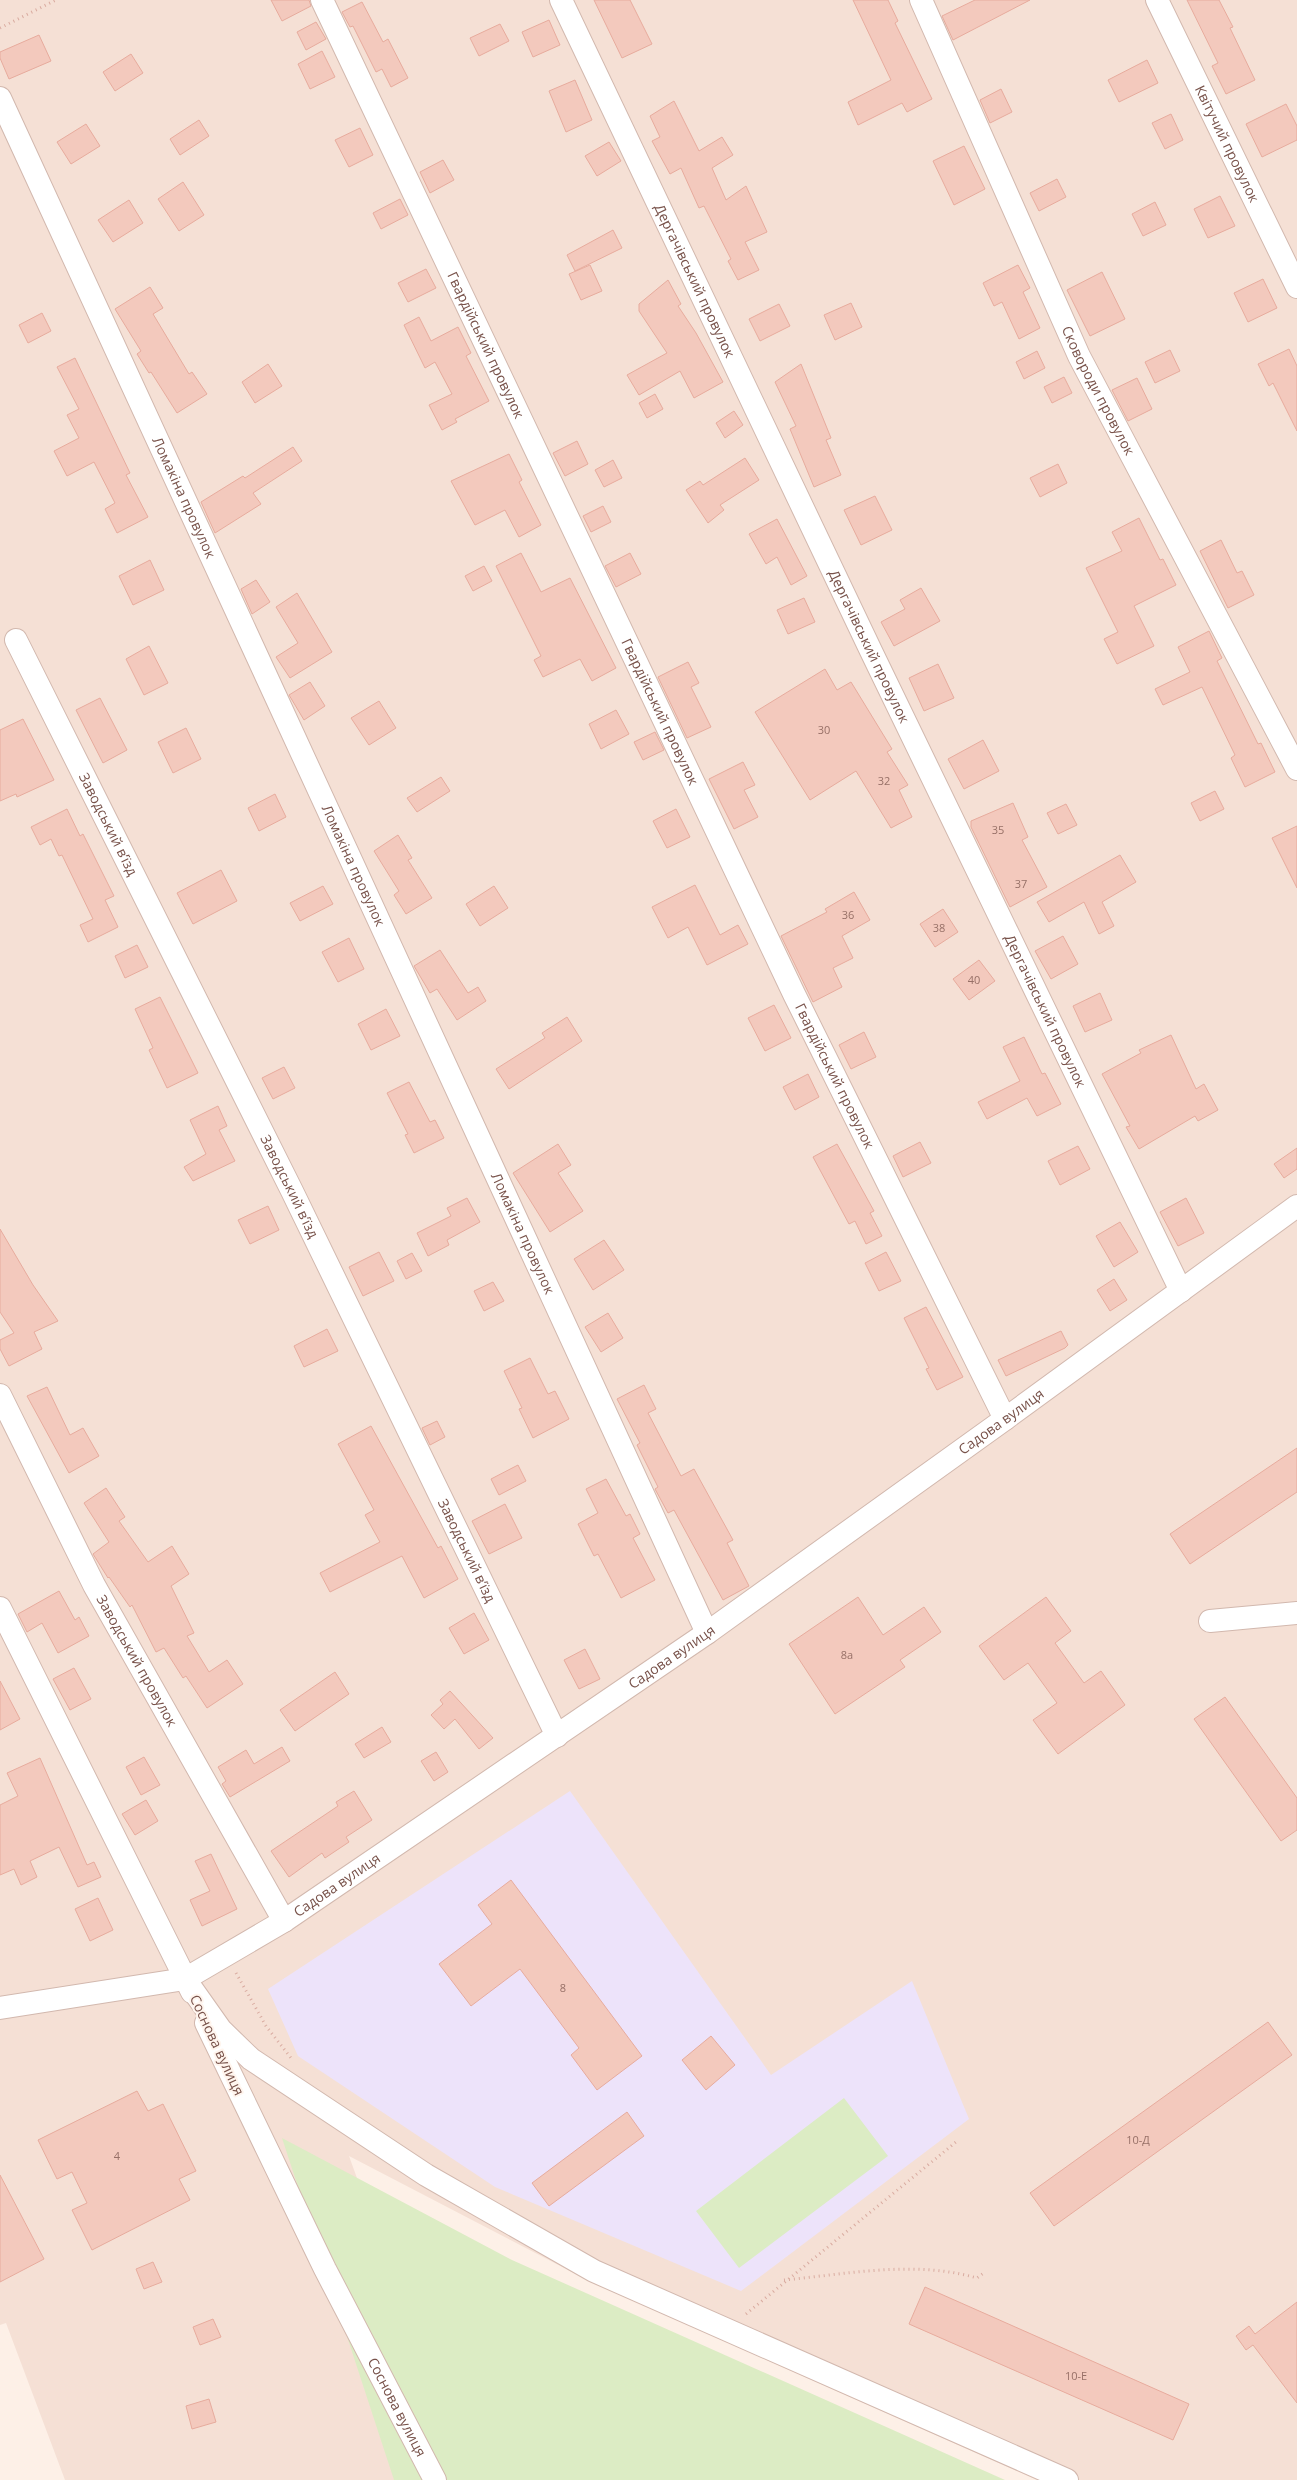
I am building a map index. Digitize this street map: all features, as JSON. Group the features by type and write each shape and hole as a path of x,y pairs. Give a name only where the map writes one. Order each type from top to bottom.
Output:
{"street":[{"name":"Гвардійський провулок","path":"322,0 790,985 1005,1419"},
{"name":"Дергачівський провулок","path":"560,0 871,651 1181,1291"},
{"name":"Сковороди провулок","path":"922,0 1078,356 1297,769"},
{"name":"Квітучий провулок","path":"1158,0 1297,287"},
{"name":"Ломакіна провулок","path":"0,98 707,1633"},
{"name":"Заводський в’їзд","path":"16,640 292,1191 556,1736"},
{"name":"Садова вулиця","path":"0,2008 186,1979 284,1921 707,1633 1297,1206"},
{"name":"Заводський провулок","path":"0,1395 94,1586 284,1921"},
{"name":"Соснова вулиця","path":"0,1608 186,1979 321,2260 435,2480"},
{"path":"1210,1621 1297,1613"},
{"path":"186,1979 220,2030 252,2059 426,2175 586,2266 886,2402 1068,2480"}],"path":[{"path":"0,28 56,0"},
{"path":"226,1955 266,2026 296,2064"},
{"path":"744,2315 784,2280 956,2142"},
{"path":"784,2280 921,2268 956,2272 977,2278 985,2272"}],"shaded area":[{"path":"0,0 1297,0 1297,2480 1037,2480 591,2282 349,2156 466,2480 65,2480 6,2323 0,2325"},
{"path":"570,1791 771,2075 912,1981 969,2119 741,2291 495,2187 298,2056 268,1989"}],"green space":[{"path":"844,2098 888,2156 739,2268 696,2211"},
{"path":"282,2138 512,2260 1005,2480 394,2480"}],"building":[{"path":"271,0 309,0 311,6 282,21"},
{"path":"594,0 630,0 652,44 622,58"},
{"path":"853,0 888,0 898,21 895,23 932,99 907,112 902,103 858,125 848,102 891,80"},
{"path":"975,0 1030,0 953,40 942,16"},
{"path":"1187,0 1219,0 1233,27 1230,28 1255,80 1226,94 1212,66 1218,63"},
{"path":"362,2 383,42 388,39 408,78 391,87 382,69 376,72 353,26 350,27 342,12"},
{"path":"549,20 560,45 533,57 522,32"},
{"path":"316,22 326,39 306,50 297,32"},
{"path":"500,24 509,41 479,56 470,38"},
{"path":"39,35 51,61 9,79 0,58 0,52"},
{"path":"322,51 335,77 310,89 298,64"},
{"path":"131,54 143,73 115,91 103,72"},
{"path":"1147,60 1158,83 1119,102 1108,80"},
{"path":"575,80 592,120 566,132 549,91"},
{"path":"1001,89 1012,112 990,123 980,100"},
{"path":"674,101 699,151 722,137 733,155 712,168 726,200 746,186 767,232 745,242 759,270 738,280 728,261 731,259 704,206 699,208 681,168 670,174 652,141 660,137 650,116"},
{"path":"1286,104 1297,126 1297,140 1262,157 1246,124"},
{"path":"1171,114 1183,140 1165,149 1152,123"},
{"path":"199,120 209,136 180,155 170,139"},
{"path":"86,124 100,146 71,164 57,142"},
{"path":"360,128 373,155 349,167 335,140"},
{"path":"609,142 621,161 597,176 585,156"},
{"path":"964,146 985,189 954,205 933,161"},
{"path":"443,160 454,180 430,193 420,172"},
{"path":"1057,179 1066,197 1039,211 1030,193"},
{"path":"183,182 204,215 179,231 158,199"},
{"path":"1220,196 1235,226 1208,238 1194,209"},
{"path":"400,199 408,215 381,229 373,213"},
{"path":"129,200 143,223 113,242 98,220"},
{"path":"1155,202 1166,225 1143,236 1132,214"},
{"path":"613,230 622,248 575,271 567,255"},
{"path":"590,265 602,291 581,300 569,274"},
{"path":"1018,265 1030,288 1023,292 1040,328 1019,339 1002,302 994,306 983,283"},
{"path":"426,269 436,288 408,302 398,283"},
{"path":"1102,272 1125,319 1090,336 1067,290"},
{"path":"1263,279 1277,308 1248,322 1234,293"},
{"path":"668,280 681,304 678,306 696,333 723,382 694,398 680,371 639,395 627,375 667,353 639,311 639,304"},
{"path":"150,287 163,308 153,314 189,374 192,372 207,394 177,413 137,354 141,351 115,309"},
{"path":"851,303 862,327 835,340 824,315"},
{"path":"779,304 790,326 760,341 749,319"},
{"path":"42,313 51,331 28,343 19,325"},
{"path":"419,317 431,341 458,327 471,353 466,356 489,401 455,419 457,422 442,430 429,405 452,394 435,362 425,368 404,325"},
{"path":"1289,349 1297,366 1297,431 1273,383 1269,386 1258,364"},
{"path":"1170,350 1180,371 1155,383 1145,362"},
{"path":"1037,351 1045,368 1024,379 1016,362"},
{"path":"75,358 130,473 126,475 148,517 117,533 105,509 115,503 94,462 67,476 54,451 79,438 67,415 79,409 57,367"},
{"path":"268,364 282,386 255,403 242,382"},
{"path":"801,364 831,438 826,440 841,475 814,487 790,429 796,426 775,382"},
{"path":"1064,377 1072,393 1052,403 1044,387"},
{"path":"1137,378 1152,409 1128,421 1112,390"},
{"path":"655,394 663,409 647,418 639,403"},
{"path":"734,411 743,425 725,438 716,423"},
{"path":"577,441 588,464 565,476 553,453"},
{"path":"293,447 302,461 253,493 261,504 215,533 201,502 243,476 245,478"},
{"path":"509,454 522,480 519,482 541,525 519,537 505,510 475,525 451,481"},
{"path":"745,458 759,480 720,505 724,510 708,523 686,490 700,481 703,485"},
{"path":"613,460 622,478 604,487 595,470"},
{"path":"1058,464 1067,483 1040,497 1030,478"},
{"path":"875,496 892,530 861,545 844,510"},
{"path":"603,506 611,522 591,532 583,516"},
{"path":"1139,518 1160,560 1163,559 1176,585 1134,606 1154,646 1117,664 1104,639 1118,632 1086,568 1122,551 1112,532"},
{"path":"777,519 807,576 791,585 777,557 766,564 749,534"},
{"path":"1221,540 1237,573 1242,571 1254,595 1228,608 1200,551"},
{"path":"521,553 541,592 570,578 616,668 592,681 580,659 543,677 534,660 541,656 496,566"},
{"path":"630,553 641,574 616,587 605,566"},
{"path":"150,560 164,590 133,605 119,576"},
{"path":"484,566 492,581 473,591 465,576"},
{"path":"256,580 270,602 252,614 241,589"},
{"path":"921,588 940,621 894,646 881,622 905,609 900,600"},
{"path":"297,593 332,652 290,678 276,657 298,643 276,607"},
{"path":"804,598 815,622 788,634 777,610"},
{"path":"1209,631 1222,658 1217,661 1258,744 1261,743 1275,772 1245,787 1231,758 1235,755 1202,687 1163,705 1155,689 1190,672 1178,647"},
{"path":"149,646 168,683 144,695 126,659"},
{"path":"688,662 699,683 691,687 711,727 687,738 658,677"},
{"path":"938,664 954,698 924,711 909,678"},
{"path":"825,669 837,690 851,682 892,749 887,752 908,785 899,790 912,817 891,828 856,771 810,800 755,712"},
{"path":"310,682 325,706 304,720 289,695"},
{"path":"100,698 127,750 103,763 76,710"},
{"path":"379,701 396,728 369,745 351,718"},
{"path":"616,710 629,734 601,749 589,724"},
{"path":"23,719 54,780 17,797 16,794 0,801 0,730"},
{"path":"186,728 201,759 173,773 158,742"},
{"path":"655,732 664,750 643,760 634,742"},
{"path":"983,740 999,771 964,789 948,759"},
{"path":"743,762 755,785 744,790 758,817 734,829 709,779"},
{"path":"441,777 450,791 417,812 407,798"},
{"path":"1215,791 1224,809 1200,821 1191,803"},
{"path":"275,794 286,817 259,831 248,808"},
{"path":"1013,803 1028,837 1022,840 1047,887 1010,907 971,827 971,821"},
{"path":"1066,804 1077,825 1058,834 1047,813"},
{"path":"67,809 80,836 83,834 114,896 105,900 118,927 88,942 80,925 93,919 62,855 59,856 51,839 40,845 31,827"},
{"path":"676,809 690,837 667,848 653,821"},
{"path":"1297,826 1297,888 1272,838"},
{"path":"398,835 412,858 408,860 432,898 406,914 394,895 399,891 374,851"},
{"path":"1120,855 1136,882 1102,902 1114,926 1099,934 1084,902 1049,922 1037,902"},
{"path":"221,870 237,901 193,924 177,893"},
{"path":"695,885 720,935 738,925 748,944 707,965 688,927 668,938 652,907"},
{"path":"323,886 333,904 300,921 290,903"},
{"path":"494,886 508,908 480,926 466,904"},
{"path":"854,892 870,920 842,936 853,958 833,968 842,987 813,1002 781,936 827,912 825,909"},
{"path":"943,909 958,932 935,947 920,924"},
{"path":"1063,936 1078,964 1051,979 1035,951"},
{"path":"349,938 364,969 338,982 322,952"},
{"path":"137,945 148,967 125,978 115,956"},
{"path":"440,950 468,993 478,987 486,1001 457,1020 437,989 430,993 414,966"},
{"path":"979,960 995,981 969,1000 953,979"},
{"path":"1100,993 1112,1020 1085,1032 1073,1006"},
{"path":"160,997 198,1073 167,1088 149,1050 153,1048 135,1009"},
{"path":"774,1005 791,1038 765,1051 748,1018"},
{"path":"386,1009 400,1036 371,1050 358,1024"},
{"path":"567,1017 582,1041 509,1089 496,1069 545,1038 542,1033"},
{"path":"864,1032 876,1057 851,1069 839,1045"},
{"path":"1171,1035 1196,1089 1204,1084 1218,1110 1198,1121 1195,1116 1139,1149 1126,1127 1130,1126 1102,1074 1141,1053 1139,1050"},
{"path":"1024,1037 1042,1074 1045,1073 1061,1104 1037,1116 1027,1098 987,1119 978,1102 1020,1081 1003,1047"},
{"path":"284,1067 295,1088 273,1099 262,1078"},
{"path":"808,1074 819,1097 795,1110 783,1087"},
{"path":"409,1082 430,1122 435,1120 444,1138 414,1153 405,1135 408,1134 387,1093"},
{"path":"218,1106 227,1126 219,1130 235,1161 193,1181 184,1167 206,1154 190,1120"},
{"path":"920,1142 931,1163 903,1177 893,1156"},
{"path":"558,1144 571,1165 558,1173 583,1211 550,1232 513,1173"},
{"path":"837,1144 874,1211 870,1213 882,1236 866,1244 855,1221 849,1224 813,1157"},
{"path":"1078,1146 1090,1169 1060,1185 1048,1161"},
{"path":"1297,1148 1297,1169 1284,1178 1274,1164"},
{"path":"467,1198 480,1222 447,1240 449,1245 428,1256 417,1233 451,1216 447,1208"},
{"path":"1186,1198 1204,1233 1178,1246 1160,1212"},
{"path":"268,1206 279,1230 250,1244 238,1220"},
{"path":"1120,1222 1138,1252 1114,1267 1096,1236"},
{"path":"0,1229 33,1285 58,1321 34,1332 42,1349 9,1366 0,1349 0,1340 14,1333 0,1312"},
{"path":"604,1240 624,1270 593,1290 574,1259"},
{"path":"379,1252 394,1281 363,1296 349,1267"},
{"path":"886,1252 901,1281 879,1291 865,1263"},
{"path":"412,1253 422,1271 406,1279 397,1261"},
{"path":"1114,1279 1127,1300 1110,1311 1097,1290"},
{"path":"493,1282 504,1301 484,1311 474,1291"},
{"path":"926,1307 963,1377 937,1390 926,1369 929,1368 904,1318"},
{"path":"608,1313 623,1338 601,1352 585,1327"},
{"path":"327,1329 338,1351 304,1367 294,1346"},
{"path":"1061,1331 1068,1345 1065,1348 1006,1376 998,1360"},
{"path":"530,1358 548,1394 555,1391 569,1419 533,1438 519,1409 522,1408 504,1371"},
{"path":"644,1385 656,1409 648,1413 681,1476 694,1469 733,1540 727,1543 749,1586 723,1600 674,1510 668,1513 655,1489 658,1487 637,1445 640,1443 617,1399"},
{"path":"47,1387 70,1435 83,1428 99,1456 69,1473 27,1396"},
{"path":"437,1421 445,1437 430,1445 422,1428"},
{"path":"371,1426 438,1548 441,1546 458,1579 424,1598 402,1556 330,1592 320,1573 380,1542 365,1515 374,1510 338,1444"},
{"path":"1297,1448 1297,1492 1190,1564 1170,1534"},
{"path":"518,1465 526,1481 499,1495 491,1479"},
{"path":"606,1479 626,1516 630,1514 640,1534 633,1538 655,1580 621,1598 598,1554 594,1556 578,1524 598,1513 586,1489"},
{"path":"106,1488 125,1517 119,1521 148,1562 172,1546 189,1574 171,1586 194,1633 187,1636 209,1672 227,1660 243,1684 207,1708 186,1676 183,1678 164,1648 156,1652 132,1605 130,1607 93,1554 109,1542 84,1503"},
{"path":"505,1504 522,1538 489,1554 472,1521"},
{"path":"59,1591 75,1620 79,1617 89,1636 58,1653 42,1623 27,1632 18,1614"},
{"path":"858,1597 883,1635 924,1607 941,1632 900,1660 905,1667 835,1714 789,1644"},
{"path":"1046,1597 1071,1631 1055,1643 1084,1683 1101,1671 1125,1705 1058,1754 1033,1720 1057,1703 1028,1663 1004,1680 979,1646"},
{"path":"474,1613 489,1640 464,1654 449,1628"},
{"path":"585,1649 600,1679 579,1689 564,1660"},
{"path":"74,1668 91,1699 70,1710 53,1679"},
{"path":"335,1672 349,1694 295,1731 280,1710"},
{"path":"0,1681 20,1719 0,1730"},
{"path":"450,1691 493,1738 479,1749 455,1719 444,1729 431,1715 443,1704 440,1700"},
{"path":"1225,1697 1297,1798 1297,1830 1281,1841 1194,1719"},
{"path":"382,1727 391,1742 364,1758 355,1744"},
{"path":"282,1747 290,1761 230,1797 222,1784 226,1781 218,1767 246,1750 254,1764"},
{"path":"436,1752 448,1772 434,1781 421,1761"},
{"path":"144,1757 160,1785 141,1795 126,1767"},
{"path":"40,1758 87,1865 94,1862 101,1877 78,1887 59,1847 30,1861 37,1877 21,1885 14,1869 0,1875 0,1805 18,1796 7,1773"},
{"path":"354,1791 372,1820 346,1837 349,1842 325,1858 322,1853 289,1877 271,1851 338,1806 336,1802"},
{"path":"146,1800 158,1821 135,1835 122,1814"},
{"path":"211,1854 237,1909 202,1926 190,1900 210,1891 195,1861"},
{"path":"511,1880 642,2056 597,2090 571,2055 579,2048 520,1969 471,2006 439,1964 492,1924 478,1905"},
{"path":"98,1898 113,1930 90,1941 75,1909"},
{"path":"1268,2022 1292,2055 1054,2226 1030,2193"},
{"path":"711,2036 735,2065 706,2090 682,2060"},
{"path":"137,2091 148,2111 163,2104 196,2171 179,2179 190,2200 92,2250 72,2210 87,2203 72,2172 57,2179 38,2140"},
{"path":"627,2112 644,2136 549,2206 532,2183"},
{"path":"0,2175 44,2259 0,2282"},
{"path":"153,2262 162,2282 144,2289 136,2269"},
{"path":"925,2287 1189,2404 1173,2440 909,2324"},
{"path":"1297,2302 1297,2403 1253,2345 1246,2350 1236,2336 1249,2326 1255,2334"},
{"path":"213,2319 221,2337 200,2345 193,2327"},
{"path":"209,2399 216,2422 192,2429 186,2406"}]}
